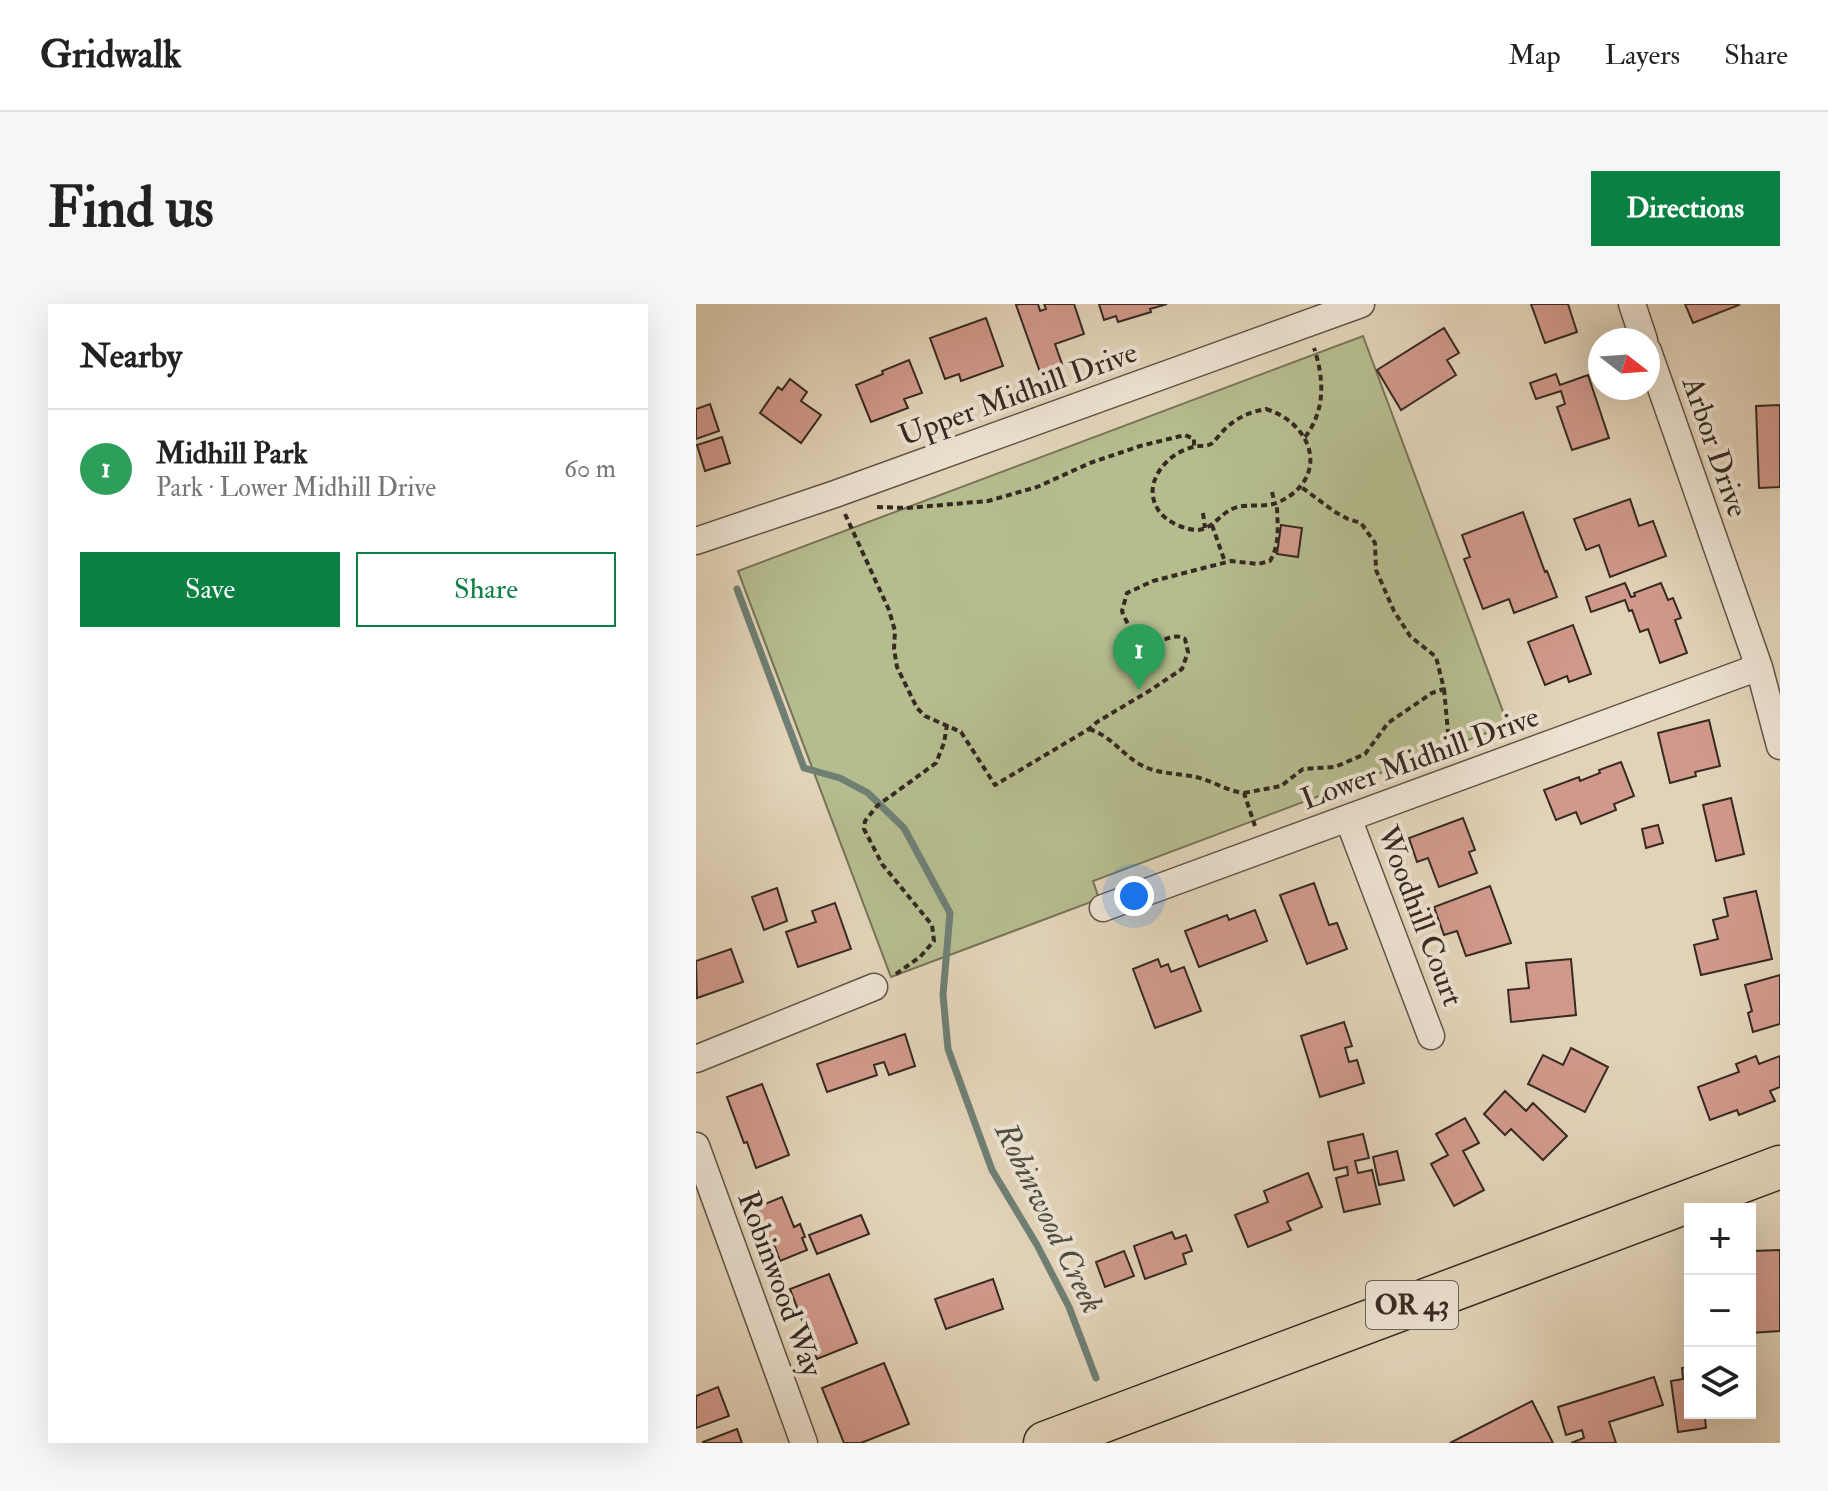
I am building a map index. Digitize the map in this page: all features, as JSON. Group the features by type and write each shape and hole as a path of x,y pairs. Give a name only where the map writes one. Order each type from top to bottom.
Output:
{"main road":[{"name":"OR 43","path":"1045,1443 1780,1167"}],"street":[{"name":"Upper Midhill Drive","path":"696,541 1361,304"},
{"path":"1632,304 1640,328"},
{"name":"Arbor Drive","path":"1660,385 1759,667 1780,746"},
{"name":"Lower Midhill Drive","path":"1103,908 1759,667"},
{"name":"Woodhill Court","path":"1348,818 1431,1036"},
{"path":"696,1059 874,987"},
{"name":"Robinwood Way","path":"696,1146 804,1443"}],"path":[{"path":"1305,437 1311,430 1323,388 1307,324"},
{"path":"1266,409 1279,413 1305,437 1311,464 1300,486 1276,504 1232,508 1212,525 1197,530 1183,527 1160,513 1152,492 1158,472 1166,462 1194,446 1211,444 1239,417 1266,409"},
{"path":"835,494 859,514 880,506 907,508 988,501 1037,487 1090,463 1140,446 1185,435 1194,439 1194,446"},
{"path":"1300,486 1335,512 1361,523 1375,543 1376,570 1394,611 1410,636 1436,657 1444,689 1448,751"},
{"path":"835,494 889,610 895,631 897,667 917,708 925,716 961,732 995,785 1182,669 1187,658 1187,644 1176,635 1154,641 1138,636 1122,611 1127,593 1153,581 1225,562 1258,564 1270,561 1276,550 1276,504 1272,492"},
{"path":"1169,520 1174,512"},
{"path":"1203,513 1205,528"},
{"path":"1212,525 1225,562"},
{"path":"1089,729 1105,734 1142,766 1197,777 1244,793 1281,786 1303,769 1335,767 1365,754 1388,723 1432,693 1444,689"},
{"path":"902,970 920,957 934,941 932,925 882,864 864,829 865,821 877,806 936,763 947,725"},
{"path":"1244,793 1254,825"}],"green space":[{"path":"1363,336 1508,725 1093,881 1099,899 891,977 738,571"}],"building":[{"path":"1038,304 1040,311 1046,309 1044,304 1074,304 1084,334 1055,344 1062,364 1040,372 1016,305"},
{"path":"1099,304 1167,304 1118,322 1116,316 1104,320"},
{"path":"1531,304 1568,304 1577,332 1545,343"},
{"path":"1685,304 1738,304 1739,305 1693,323"},
{"path":"986,318 1003,366 961,381 959,374 945,379 930,338"},
{"path":"1444,328 1459,353 1447,360 1456,375 1401,410 1377,370"},
{"path":"909,360 922,393 904,399 908,408 871,422 856,385"},
{"path":"1556,374 1560,385 1588,375 1588,400 1596,400 1609,438 1572,450 1557,407 1565,404 1561,391 1536,399 1530,383"},
{"path":"790,379 807,392 801,401 821,415 801,443 760,413 778,387 782,390"},
{"path":"710,404 719,431 696,439 696,409"},
{"path":"1780,405 1780,487 1759,488 1756,406"},
{"path":"722,437 730,463 705,471 697,445"},
{"path":"1630,499 1639,526 1653,521 1666,556 1610,577 1599,545 1586,550 1574,519"},
{"path":"1523,512 1557,597 1514,613 1509,599 1483,609 1464,559 1470,557 1462,535"},
{"path":"1281,525 1302,528 1298,557 1277,554"},
{"path":"1625,583 1631,597 1661,583 1668,600 1673,598 1681,618 1675,620 1687,653 1660,663 1648,629 1640,632 1625,600 1591,612 1586,597"},
{"path":"1573,625 1591,674 1569,682 1567,676 1545,685 1528,642"},
{"path":"1709,720 1720,766 1670,783 1658,733"},
{"path":"1621,762 1634,796 1614,804 1616,810 1581,824 1576,812 1556,820 1544,790 1579,777 1580,781"},
{"path":"1731,798 1744,854 1716,861 1703,805"},
{"path":"1463,818 1475,850 1469,852 1477,873 1439,887 1428,858 1417,862 1409,838"},
{"path":"1658,825 1663,843 1646,848 1642,829"},
{"path":"1314,883 1329,925 1337,923 1347,949 1307,964 1280,895"},
{"path":"1490,886 1511,943 1466,956 1457,931 1444,935 1434,907"},
{"path":"777,888 787,921 764,930 752,897"},
{"path":"1756,891 1772,959 1701,975 1694,945 1718,939 1713,920 1728,916 1724,898"},
{"path":"835,903 851,949 798,967 786,932 816,922 812,911"},
{"path":"1255,910 1267,941 1199,967 1185,931 1227,915 1229,920"},
{"path":"731,949 743,982 697,998 696,961"},
{"path":"1158,959 1161,967 1168,964 1171,972 1184,967 1201,1011 1155,1028 1133,969"},
{"path":"1571,959 1576,1015 1511,1022 1508,990 1529,988 1526,963"},
{"path":"1780,975 1780,1024 1753,1032 1748,1013 1752,1011 1745,985"},
{"path":"1344,1022 1352,1046 1345,1048 1349,1062 1357,1060 1364,1083 1320,1097 1301,1036"},
{"path":"905,1034 915,1066 889,1075 884,1062 874,1065 877,1075 827,1092 817,1064"},
{"path":"1571,1048 1608,1067 1585,1112 1528,1084 1543,1055 1563,1065"},
{"path":"1756,1056 1759,1064 1780,1056 1780,1087 1770,1091 1775,1101 1739,1115 1737,1110 1710,1120 1698,1087 1739,1072 1736,1064"},
{"path":"762,1084 789,1155 756,1168 727,1097"},
{"path":"1505,1091 1526,1111 1533,1103 1567,1136 1543,1160 1511,1129 1505,1135 1484,1114"},
{"path":"1465,1118 1479,1143 1463,1151 1484,1190 1454,1206 1431,1164 1448,1155 1436,1134"},
{"path":"1363,1134 1369,1158 1355,1161 1358,1173 1372,1170 1380,1204 1344,1212 1336,1178 1348,1175 1347,1167 1334,1170 1328,1142"},
{"path":"1397,1151 1404,1180 1379,1185 1373,1157"},
{"path":"1308,1173 1322,1207 1287,1222 1291,1230 1248,1247 1235,1215 1268,1202 1264,1191"},
{"path":"782,1197 794,1227 800,1224 807,1250 780,1261 772,1239 766,1242 753,1209"},
{"path":"861,1215 869,1234 817,1254 809,1235"},
{"path":"1172,1232 1175,1239 1186,1235 1192,1251 1183,1254 1186,1264 1145,1279 1134,1246"},
{"path":"1780,1250 1780,1331 1756,1333 1756,1251"},
{"path":"1124,1251 1134,1276 1105,1287 1096,1262"},
{"path":"829,1274 857,1343 817,1359 790,1289"},
{"path":"993,1279 1003,1309 946,1329 935,1299"},
{"path":"884,1363 909,1424 861,1443 844,1443 822,1388"},
{"path":"1684,1368 1684,1419 1705,1419 1706,1428 1678,1432 1671,1381 1683,1379"},
{"path":"1654,1377 1663,1405 1609,1422 1616,1443 1571,1443 1584,1438 1582,1430 1566,1435 1558,1407"},
{"path":"718,1387 729,1416 696,1428 696,1396"},
{"path":"1532,1401 1553,1443 1450,1443"},
{"path":"737,1429 742,1443 703,1443 703,1442"}],"waterway":[{"name":"Robinwood Creek","path":"737,589 804,768 840,778 868,793 904,828 950,913 943,995 948,1049 992,1170 1037,1245 1069,1307 1096,1378"}],"place":[{"name":"Midhill Park","path":"1139,690"}]}
